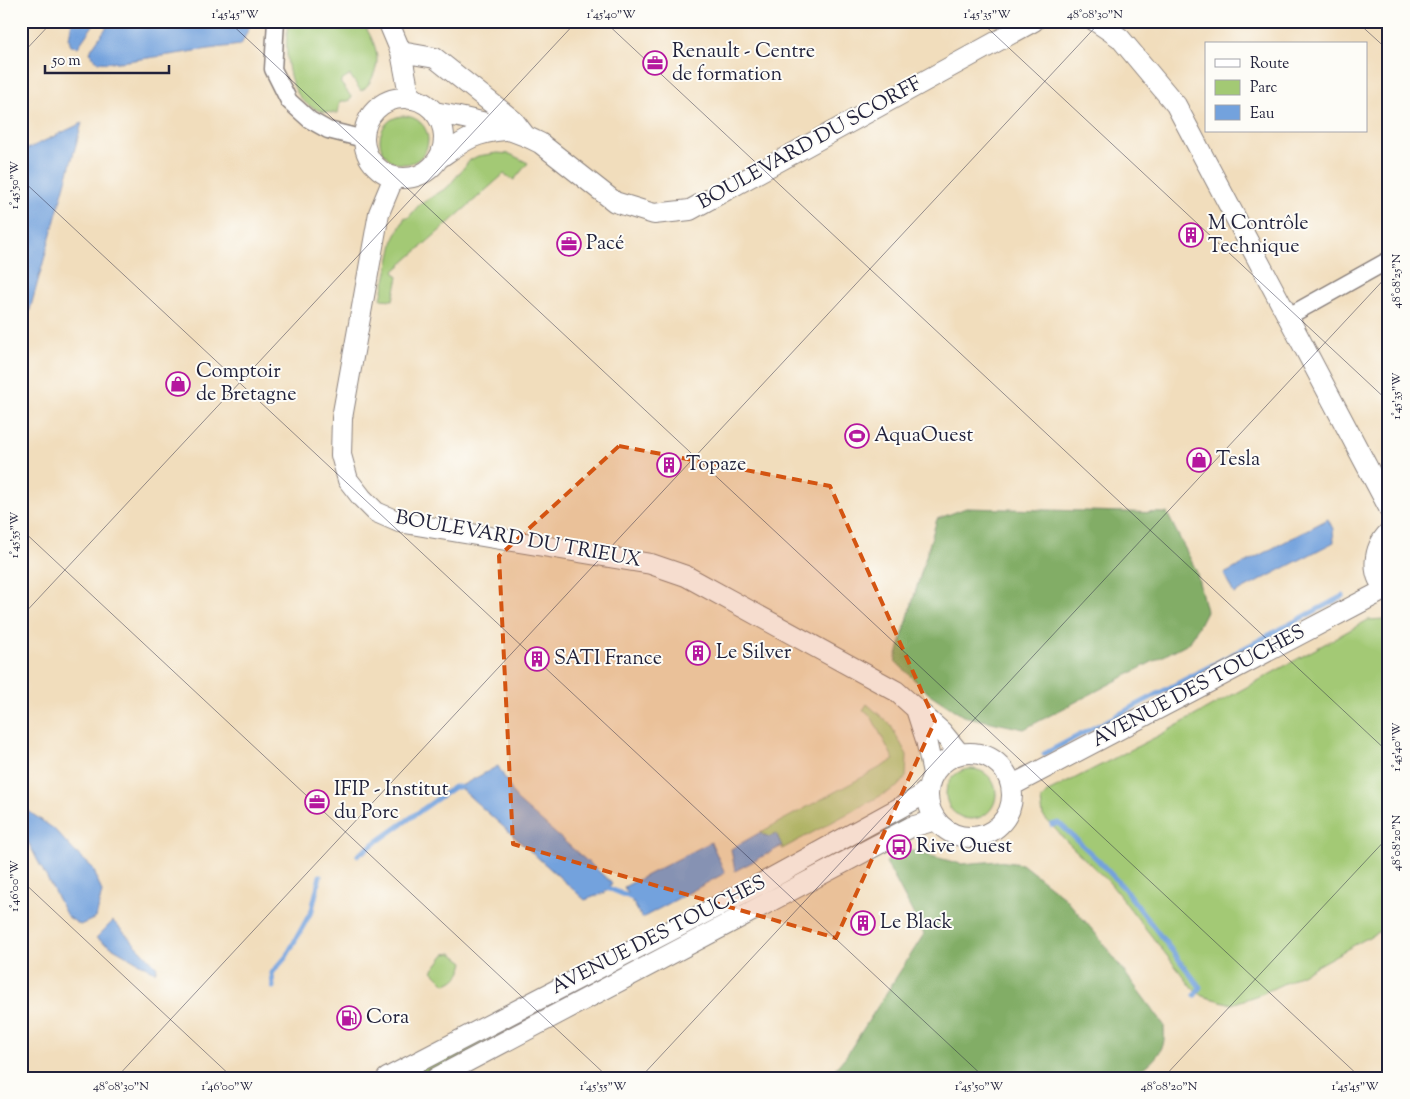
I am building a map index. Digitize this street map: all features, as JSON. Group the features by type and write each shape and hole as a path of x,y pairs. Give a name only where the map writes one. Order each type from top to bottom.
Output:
{"street":[{"path":"276,21 273,69 289,101 310,120 328,130 364,139"},
{"path":"388,21 401,52 410,99"},
{"name":"BOULEVARD DU SCORFF","path":"434,112 488,123 540,143 615,202 654,214 690,210 1034,21"},
{"path":"1095,21 1120,38 1176,105 1389,508"},
{"path":"401,52 435,58 514,120 516,133 481,134 468,138 438,159"},
{"path":"396,99 410,99 423,103 434,112 441,123 444,136 443,148 438,159 430,169 419,175 407,178 394,177 383,172 374,164 366,152 364,139 366,125 373,113 383,104 396,99"},
{"name":"BOULEVARD DU TRIEUX","path":"394,177 379,213 342,418 341,455 348,480 376,512 399,522 651,564 686,576 896,692 942,732 960,754"},
{"path":"1287,317 1389,260"},
{"path":"1387,590 1377,573 1375,564 1376,553 1380,543 1389,532"},
{"name":"AVENUE DES TOUCHES","path":"1011,786 1387,590"},
{"path":"915,707 926,740 931,781 929,805 936,820 948,831 971,837 987,833 1000,824 1012,802 1011,786 1004,770 992,758 976,753 960,754 945,761 931,781"},
{"name":"AVENUE DES TOUCHES","path":"387,1078 766,881 919,797 931,781"},
{"name":"AVENUE DES TOUCHES","path":"436,1078 911,828 936,820"}],"highlighted area":[{"path":"619,446 830,486 935,721 836,938 513,844 499,556"}],"green space":[{"path":"288,21 362,21 375,47 377,54 376,69 368,85 361,91 350,75 340,82 352,98 348,101 340,101 338,113 321,111 308,105 298,95 288,68"},
{"path":"399,116 409,116 418,120 424,126 427,131 427,149 418,160 409,164 399,164 390,160 384,154 380,145 380,135 384,126 390,120"},
{"path":"497,153 510,154 528,163 514,180 504,174 394,271 398,277 393,300 381,299 394,239 405,217 408,218 419,205 448,187 470,160 478,156"},
{"path":"966,508 1167,513 1196,570 1206,611 1190,642 1024,729 963,716 928,693 895,661 937,519"},
{"path":"1368,620 1389,620 1389,926 1289,981 1261,994 1232,1004 1202,996 1190,985 1109,882 1043,816 1041,800 1048,792 1158,736"},
{"path":"867,704 890,724 907,755 906,777 897,787 782,849 782,846 759,833 894,760 872,718 863,710"},
{"path":"971,769 980,771 991,780 996,794 994,803 985,814 971,819 962,817 951,808 946,794 948,785 957,774"},
{"path":"900,816 904,823 421,1078 404,1078"},
{"path":"909,850 961,864 998,861 1022,864 1064,897 1096,934 1164,1025 1164,1043 1156,1057 1140,1070 1121,1078 827,1078 846,1056 924,934 886,862"},
{"path":"452,953 464,962 458,976 445,984 432,971 445,954"}],"water":[{"path":"72,21 96,21 78,47 71,46 69,39"},
{"path":"111,21 252,21 241,45 123,62 98,62 90,53"},
{"path":"82,123 21,342 21,152"},
{"path":"1328,519 1333,529 1334,542 1234,594 1224,574"},
{"path":"498,766 517,800 612,883 604,893 585,900 459,787"},
{"path":"21,806 54,829 93,868 102,892 96,918 80,925 67,916 21,829"},
{"path":"759,833 769,837 776,833 782,846 735,871 731,849"},
{"path":"711,842 725,873 642,918 624,887"},
{"path":"113,921 157,967 155,972 96,938"}],"waterway":[{"path":"1044,754 1343,596"},
{"path":"358,855 454,787 459,787"},
{"path":"1052,825 1059,823 1123,887 1200,987 1195,995"},
{"path":"273,987 272,973 286,957 312,910 320,876"},
{"path":"608,888 632,898"}],"place":[{"name":"Renault - Centre de formation","path":"655,63"},
{"name":"M Contrôle Technique","path":"1191,235"},
{"name":"Pacé","path":"569,244"},
{"name":"Comptoir de Bretagne","path":"178,384"},
{"name":"AquaOuest","path":"857,436"},
{"name":"Tesla","path":"1199,460"},
{"name":"Topaze","path":"669,465"},
{"name":"Le Silver","path":"698,653"},
{"name":"SATI France","path":"537,659"},
{"name":"IFIP - Institut du Porc","path":"317,802"},
{"name":"Rive Ouest","path":"899,847"},
{"name":"Le Black","path":"863,923"},
{"name":"Cora","path":"349,1018"}]}
